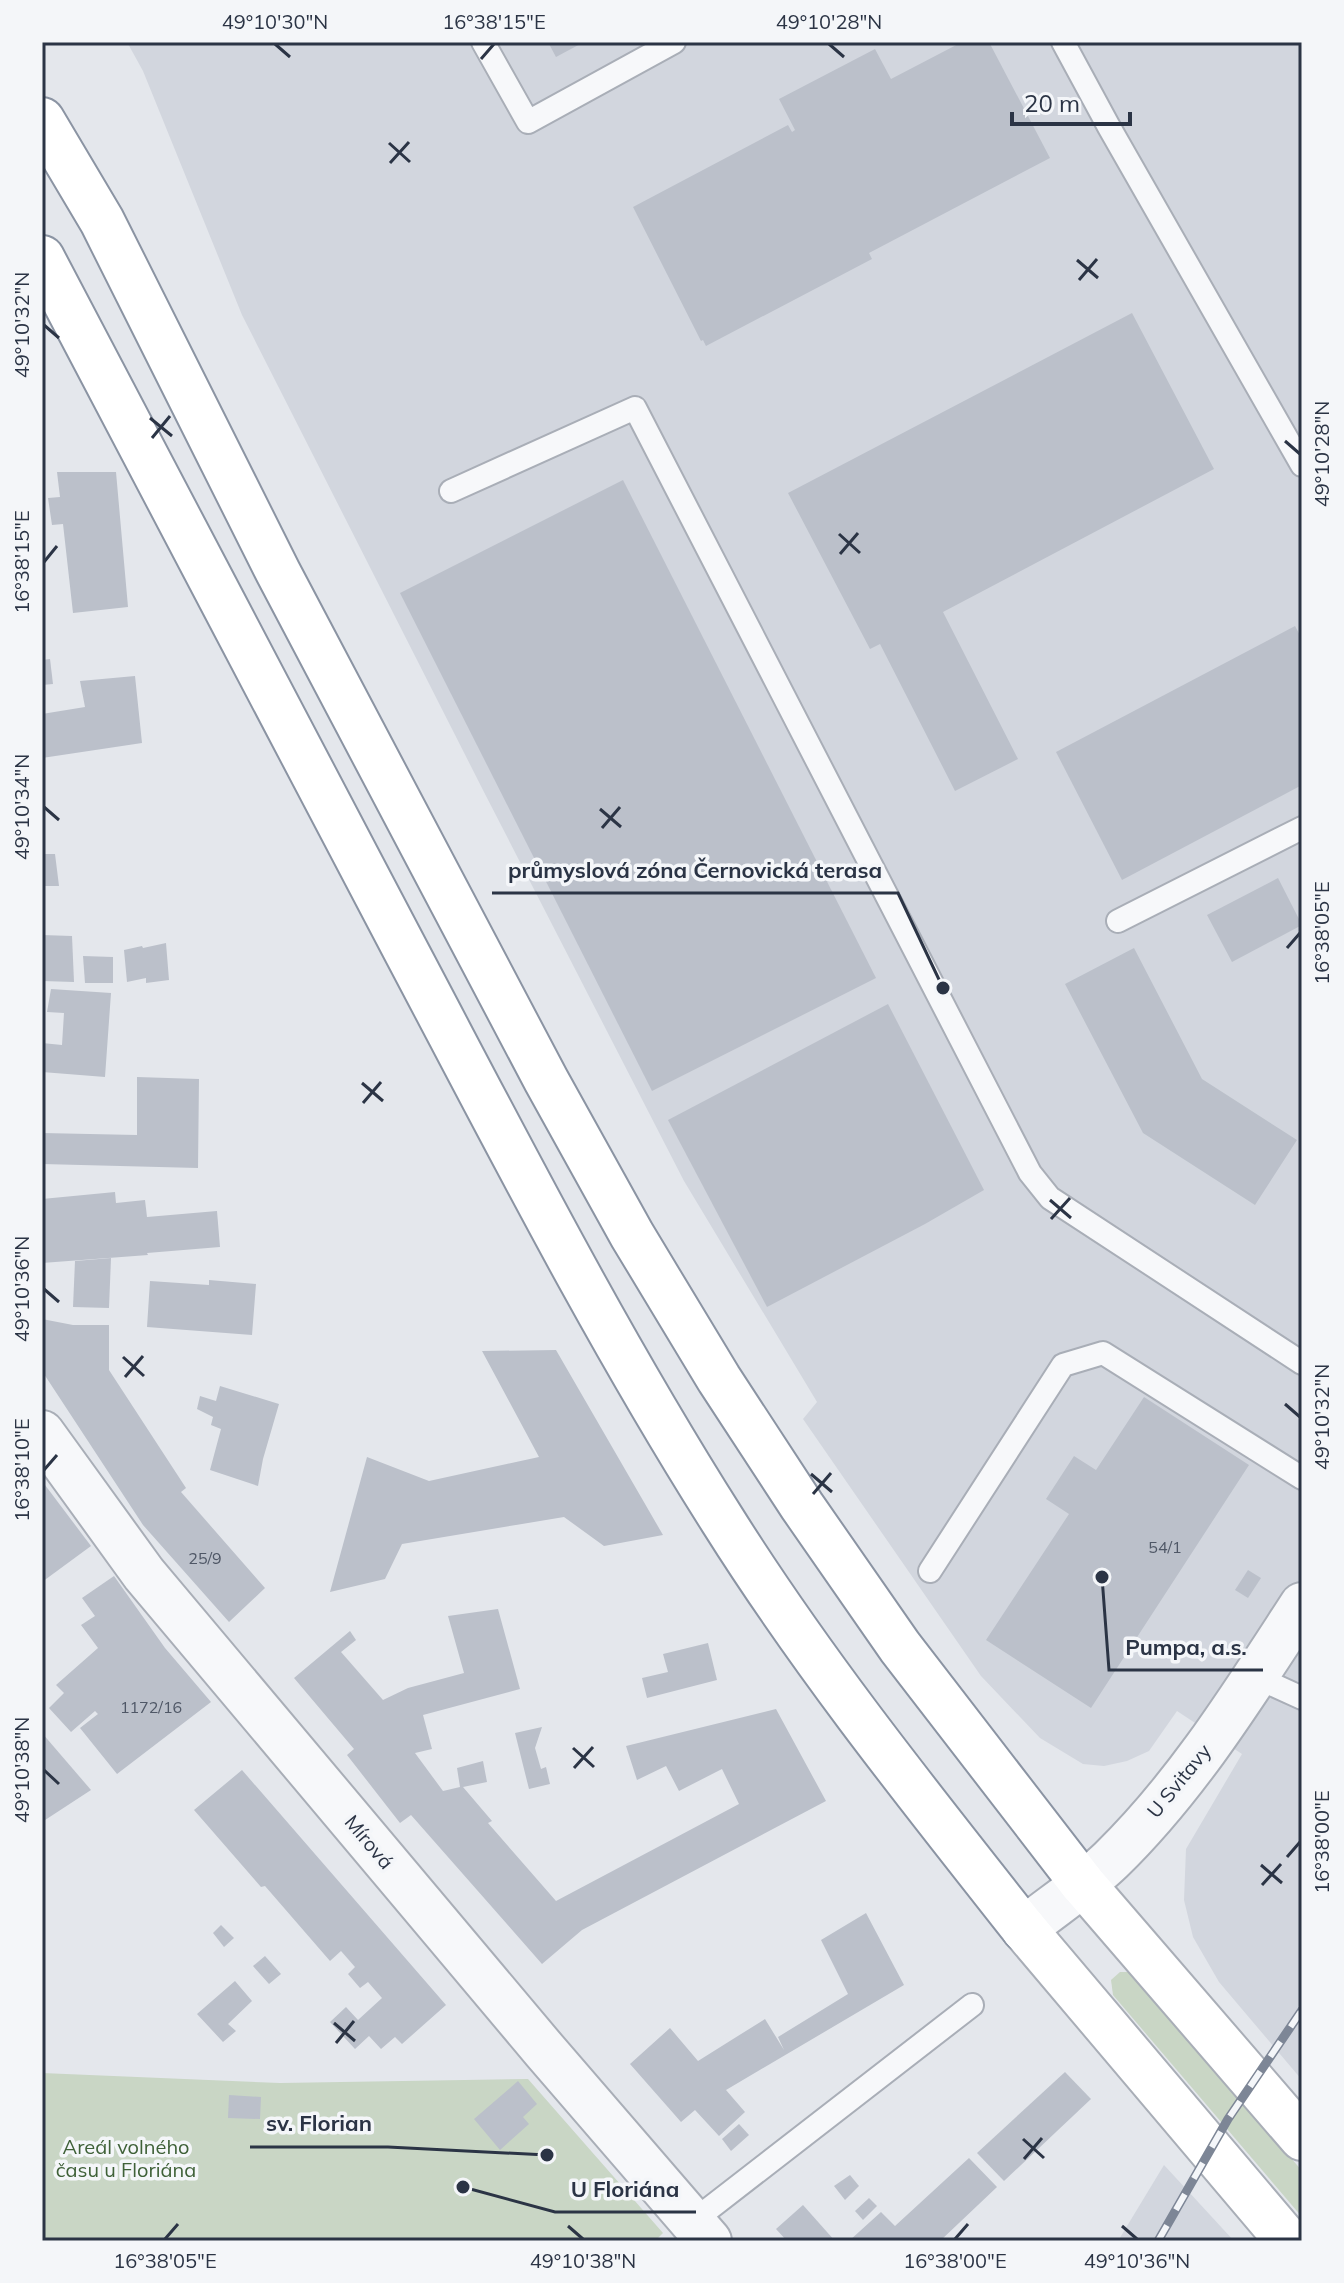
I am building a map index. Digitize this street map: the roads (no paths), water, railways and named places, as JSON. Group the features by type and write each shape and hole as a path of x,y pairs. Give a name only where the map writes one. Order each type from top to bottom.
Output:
{"main road":[{"path":"42,120 102,221 285,586 546,1080 632,1235 719,1379 891,1634 1082,1883 1302,2138"},
{"path":"42,258 497,1123 656,1413 724,1523 799,1636 944,1829 1024,1929 1288,2241"}],"street":[{"name":"Mírová","path":"42,1433 144,1574 698,2234"},
{"name":"U Svitavy","path":"1024,1929 1109,1862 1162,1805 1256,1677 1302,1605"}],"lane":[{"path":"483,42 528,122 674,42"},
{"path":"1063,42 1302,465"},
{"path":"451,491 635,408 1030,1173 1050,1198 1302,1363"},
{"path":"1118,921 1302,828"},
{"path":"930,1571 1063,1365 1103,1353 1302,1478"},
{"path":"1256,1677 1302,1698"},
{"path":"698,2234 972,2005"}],"railway":[{"path":"1158,2241 1228,2119 1302,2010"}],"place":[{"name":"průmyslová zóna Černovická terasa","path":"943,988"},
{"name":"Pumpa, a.s.","path":"1102,1577"},
{"name":"sv. Florian","path":"547,2155"},
{"name":"U Floriána","path":"463,2187"}],"park label":[{"name":"Areál volného času u Floriána","path":"126,2158"}]}
